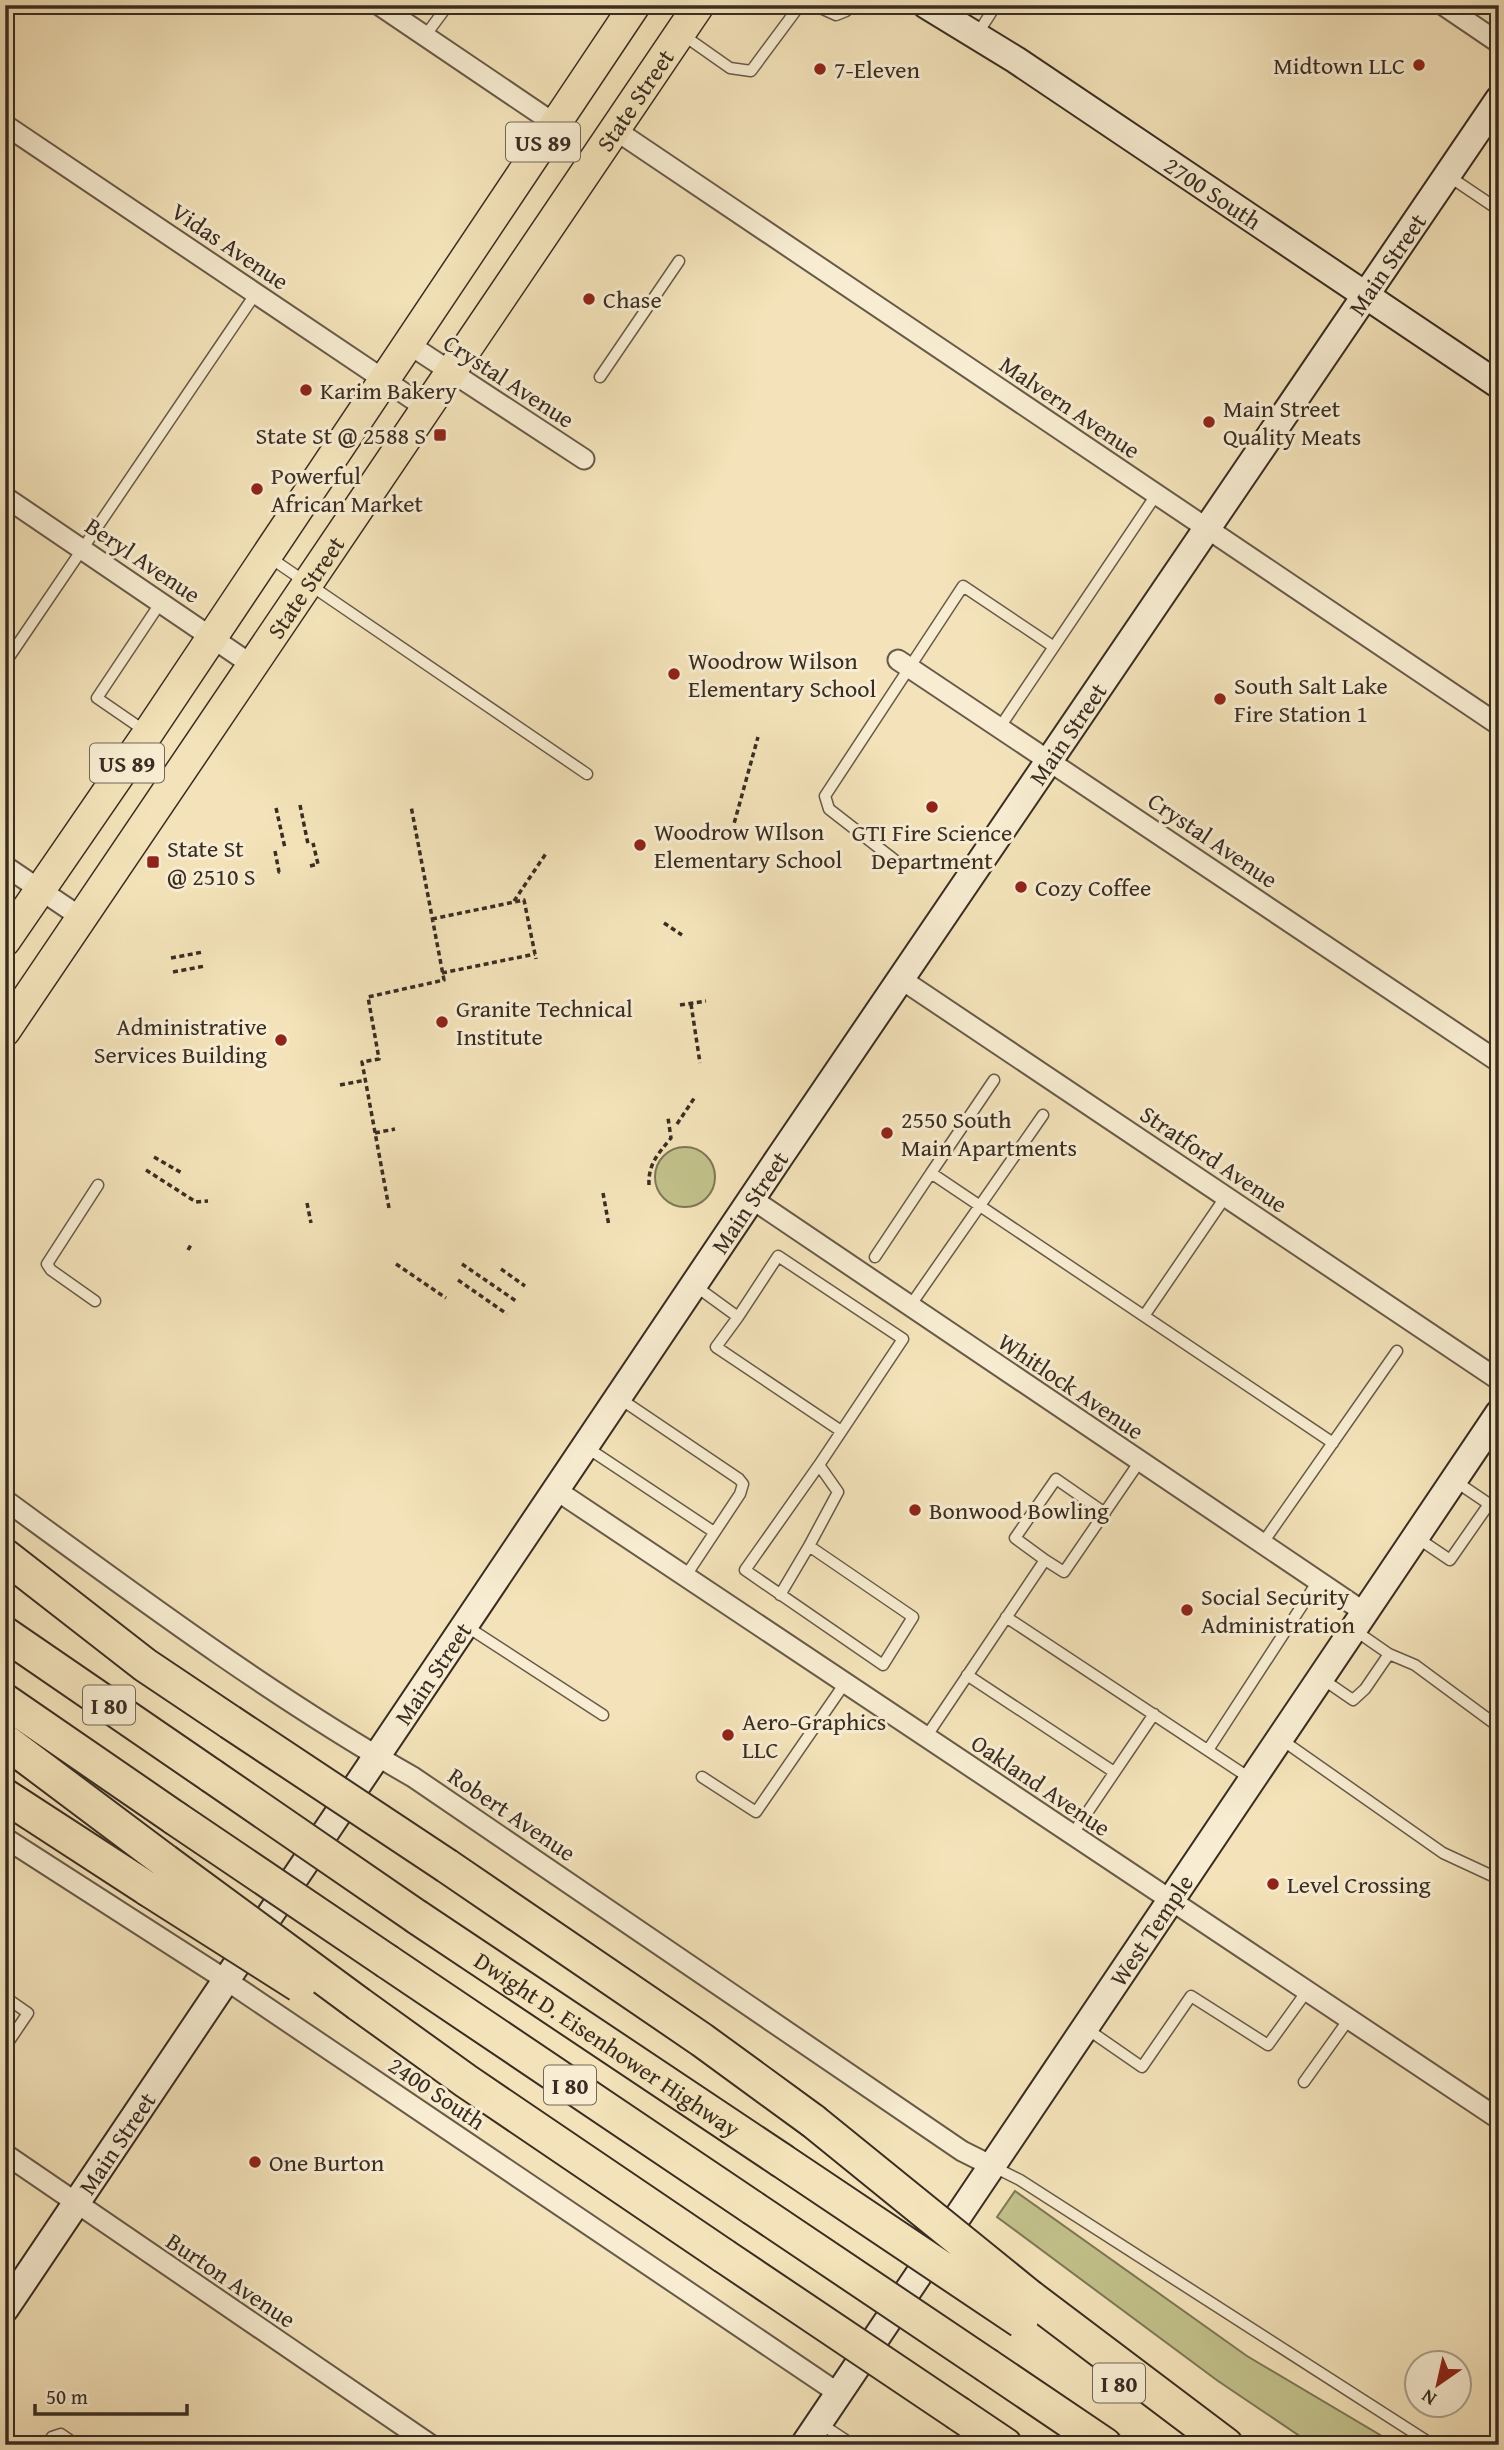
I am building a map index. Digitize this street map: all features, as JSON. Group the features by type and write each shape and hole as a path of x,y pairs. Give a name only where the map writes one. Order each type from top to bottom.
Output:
{"highway":[{"path":"5,1556 145,1665 691,2033 813,2121 1026,2309 1226,2445"},
{"name":"Dwight D. Eisenhower Highway","path":"5,1634 417,1917 781,2160 1026,2309 1218,2445"},
{"name":"I 80","path":"5,1701 1105,2445"},
{"path":"5,1741 165,1861 355,2010"},
{"path":"5,1796 148,1889 355,2010 466,2081 1005,2445"}],"main road":[{"name":"State Street","path":"5,941 148,733 635,5"},
{"name":"State Street","path":"5,1031 699,5"}],"street":[{"path":"379,5 555,124"},
{"name":"2700 South","path":"926,5 1016,60 1499,385"},
{"path":"1443,5 1499,43"},
{"name":"Main Street","path":"5,2309 585,1446 1499,99"},
{"name":"Vidas Avenue","path":"5,125 426,408"},
{"name":"Malvern Avenue","path":"614,129 1499,725"},
{"name":"Crystal Avenue","path":"407,343 584,459"},
{"name":"Beryl Avenue","path":"5,498 252,665"},
{"name":"Crystal Avenue","path":"904,664 1499,1062"},
{"path":"5,866 82,918"},
{"name":"Stratford Avenue","path":"901,979 1499,1380"},
{"name":"Whitlock Avenue","path":"752,1199 1318,1581 1358,1620"},
{"name":"West Temple","path":"804,2445 1499,1413"},
{"name":"Oakland Avenue","path":"556,1490 1499,2119"},
{"name":"Robert Avenue","path":"5,1500 150,1606 339,1734 413,1777 962,2151 992,2166"},
{"name":"2400 South","path":"5,1838 226,1980 838,2393"},
{"name":"Burton Avenue","path":"5,2154 431,2445"}],"lane":[{"path":"425,36 448,5"},
{"path":"680,33 730,68 751,71 800,5"},
{"path":"814,5 836,15 846,11 851,5"},
{"path":"976,37 996,5"},
{"path":"1447,175 1499,209"},
{"path":"600,377 679,261"},
{"path":"5,663 256,293"},
{"path":"1000,727 1156,495"},
{"path":"265,555 587,774"},
{"path":"901,865 829,810 825,796 904,664 963,586 1054,646"},
{"path":"148,733 97,698 161,602"},
{"path":"875,1257 994,1080"},
{"path":"910,1306 1043,1115"},
{"path":"931,1173 1332,1443"},
{"path":"95,1301 51,1270 47,1264 98,1185"},
{"path":"1144,1316 1226,1196"},
{"path":"809,1546 913,1617 883,1665 744,1570 819,1465 903,1339 778,1256 716,1347 841,1431"},
{"path":"694,1285 738,1317"},
{"path":"1262,1544 1397,1351"},
{"path":"618,1398 743,1484 740,1494 685,1577"},
{"path":"585,1446 714,1532"},
{"path":"1105,1513 1056,1479 1015,1538 1064,1572 1105,1513 1140,1461"},
{"path":"780,1595 838,1492 819,1465"},
{"path":"1416,1536 1450,1560 1489,1504 1454,1481"},
{"path":"926,1737 1045,1560"},
{"path":"1208,1750 1318,1581"},
{"path":"1006,1617 1251,1779"},
{"path":"1358,1620 1389,1654 1415,1665 1499,1727"},
{"path":"465,1626 603,1715"},
{"path":"1320,1677 1353,1700 1365,1689 1389,1654"},
{"path":"967,1675 1114,1772"},
{"path":"702,1777 757,1812 845,1683"},
{"path":"1072,1835 1154,1714"},
{"path":"1279,1738 1443,1853 1499,1879"},
{"path":"1085,2028 1142,2067 1191,1996 1268,2045 1307,1991"},
{"path":"5,1997 28,2013 5,2047"},
{"path":"1304,2082 1349,2019"},
{"path":"992,2166 1020,2180 1433,2445"},
{"path":"818,2423 853,2445"},
{"path":"47,2445 52,2437 61,2434 78,2445"}],"path":[{"path":"732,831 758,737"},
{"path":"300,805 318,864 310,866"},
{"path":"389,1208 362,1062 379,1059 368,997 444,980 411,806"},
{"path":"276,808 285,848"},
{"path":"275,850 279,872 283,871"},
{"path":"513,902 547,852"},
{"path":"432,919 524,900 535,957 442,973"},
{"path":"664,923 682,934"},
{"path":"171,958 203,952"},
{"path":"173,972 205,966"},
{"path":"680,1005 706,1001"},
{"path":"691,1004 700,1063"},
{"path":"340,1085 366,1080"},
{"path":"677,1124 695,1097"},
{"path":"649,1185 648,1171 654,1158 671,1138 668,1118"},
{"path":"376,1133 395,1129"},
{"path":"154,1157 182,1173"},
{"path":"146,1170 195,1202 208,1201"},
{"path":"604,1193 609,1226"},
{"path":"307,1203 311,1223"},
{"path":"188,1250 192,1243"},
{"path":"396,1264 446,1298"},
{"path":"462,1264 516,1301"},
{"path":"502,1269 526,1286"},
{"path":"458,1280 507,1314"}],"shaded area":[{"path":"685,1147 706,1156 715,1177 706,1198 685,1207 664,1198 655,1177 664,1156"},
{"path":"1015,2191 1247,2356 1397,2445 1313,2445 1218,2381 997,2217"}],"place":[{"name":"Midtown LLC","path":"1419,65"},
{"name":"7-Eleven","path":"820,69"},
{"name":"Chase","path":"589,299"},
{"name":"Karim Bakery","path":"306,390"},
{"name":"Main Street Quality Meats","path":"1209,422"},
{"name":"State St @ 2588 S","path":"440,435"},
{"name":"Powerful African Market","path":"257,489"},
{"name":"Woodrow Wilson Elementary School","path":"674,674"},
{"name":"South Salt Lake Fire Station 1","path":"1220,699"},
{"name":"GTI Fire Science Department","path":"932,807"},
{"name":"Woodrow WIlson Elementary School","path":"640,845"},
{"name":"State St @ 2510 S","path":"153,862"},
{"name":"Cozy Coffee","path":"1021,887"},
{"name":"Granite Technical Institute","path":"442,1022"},
{"name":"Administrative Services Building","path":"281,1040"},
{"name":"2550 South Main Apartments","path":"887,1133"},
{"name":"Bonwood Bowling","path":"915,1510"},
{"name":"Social Security Administration","path":"1187,1610"},
{"name":"Aero-Graphics LLC","path":"728,1735"},
{"name":"Level Crossing","path":"1273,1884"},
{"name":"One Burton","path":"255,2162"}]}
